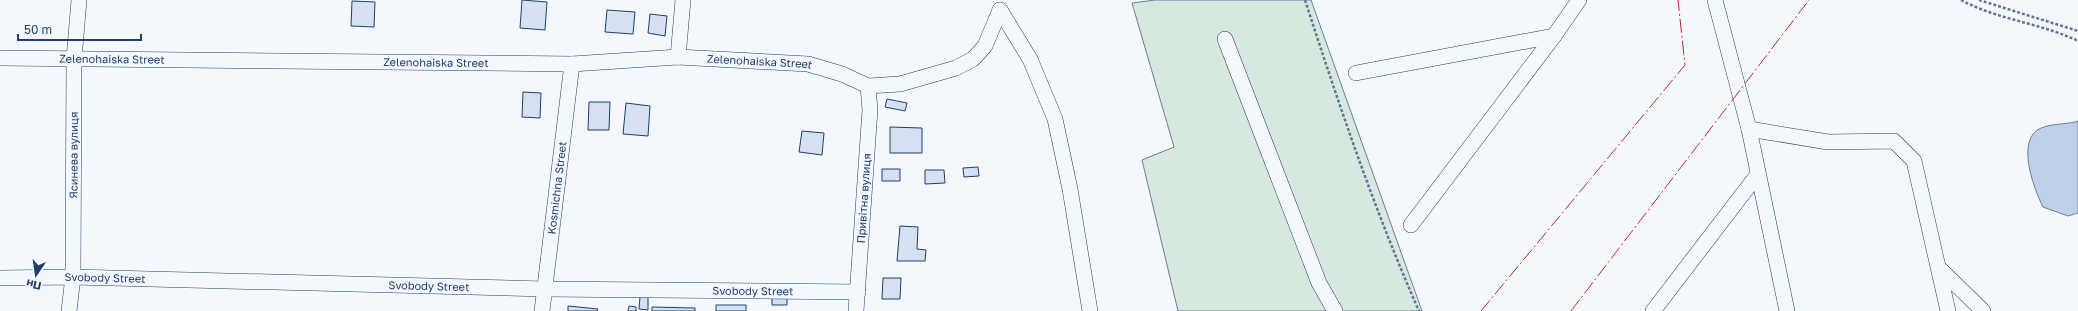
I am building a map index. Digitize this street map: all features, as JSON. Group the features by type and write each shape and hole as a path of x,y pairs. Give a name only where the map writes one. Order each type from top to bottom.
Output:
{"street":[{"name":"Ясинева вулиця","path":"70,311 73,277 74,59 79,0"},
{"path":"678,57 683,0"},
{"path":"1411,225 1554,36 1579,0"},
{"path":"1715,0 1749,129 1787,311"},
{"path":"868,86 900,84 956,68 973,59 985,46 1000,10 1030,59 1055,119 1070,189 1090,311"},
{"path":"1356,72 1554,36"},
{"path":"1225,39 1319,283 1335,311"},
{"name":"Zelenohaiska Street","path":"0,58 572,64 678,57 808,64 842,74 868,86"},
{"name":"Kosmichna Street","path":"542,311 572,64"},
{"name":"Привітна вулиця","path":"856,311 870,110 868,86"},
{"path":"1749,129 1828,142 1894,141 1914,161 1948,311"},
{"path":"1653,311 1758,174"},
{"path":"1939,268 1983,311"},
{"name":"Svobody Street","path":"0,278 73,277 545,289 858,292"}],"path":[{"path":"1305,0 1352,143 1390,246 1419,311"},
{"path":"1961,0 1978,9 2060,32 2078,41"},
{"path":"1979,0 2078,31"}],"shaded area":[{"path":"1155,0 1311,0 1422,311 1178,311 1142,160 1174,147 1132,3"}],"water":[{"path":"2078,121 2078,213 2068,216 2043,207 2035,189 2029,165 2029,142 2033,134 2041,128 2050,125"}],"building":[{"path":"522,0 547,2 545,30 520,28"},
{"path":"352,1 375,2 374,27 351,26"},
{"path":"607,10 635,12 633,34 605,32"},
{"path":"650,14 667,16 665,36 648,33"},
{"path":"523,92 541,93 540,118 522,117"},
{"path":"887,99 907,103 905,111 885,107"},
{"path":"589,102 610,102 609,130 588,130"},
{"path":"626,103 650,106 648,136 623,134"},
{"path":"890,127 922,128 922,153 890,153"},
{"path":"802,131 824,133 822,155 799,152"},
{"path":"978,167 979,176 964,177 963,168"},
{"path":"882,169 900,169 900,181 882,181"},
{"path":"925,170 944,170 945,183 925,184"},
{"path":"900,226 918,227 917,249 926,250 925,261 897,261"},
{"path":"883,278 901,278 900,299 882,299"},
{"path":"640,297 648,297 648,310 639,309"},
{"path":"772,297 787,297 787,305 772,305"},
{"path":"716,305 746,305 746,311 716,311"},
{"path":"568,306 598,309 597,311 568,311"},
{"path":"629,306 636,307 636,311 628,311"},
{"path":"652,307 695,308 695,311 652,311"}],"power":[{"path":"1481,311 1685,65 1678,0"},
{"path":"1571,311 1809,0"}]}
